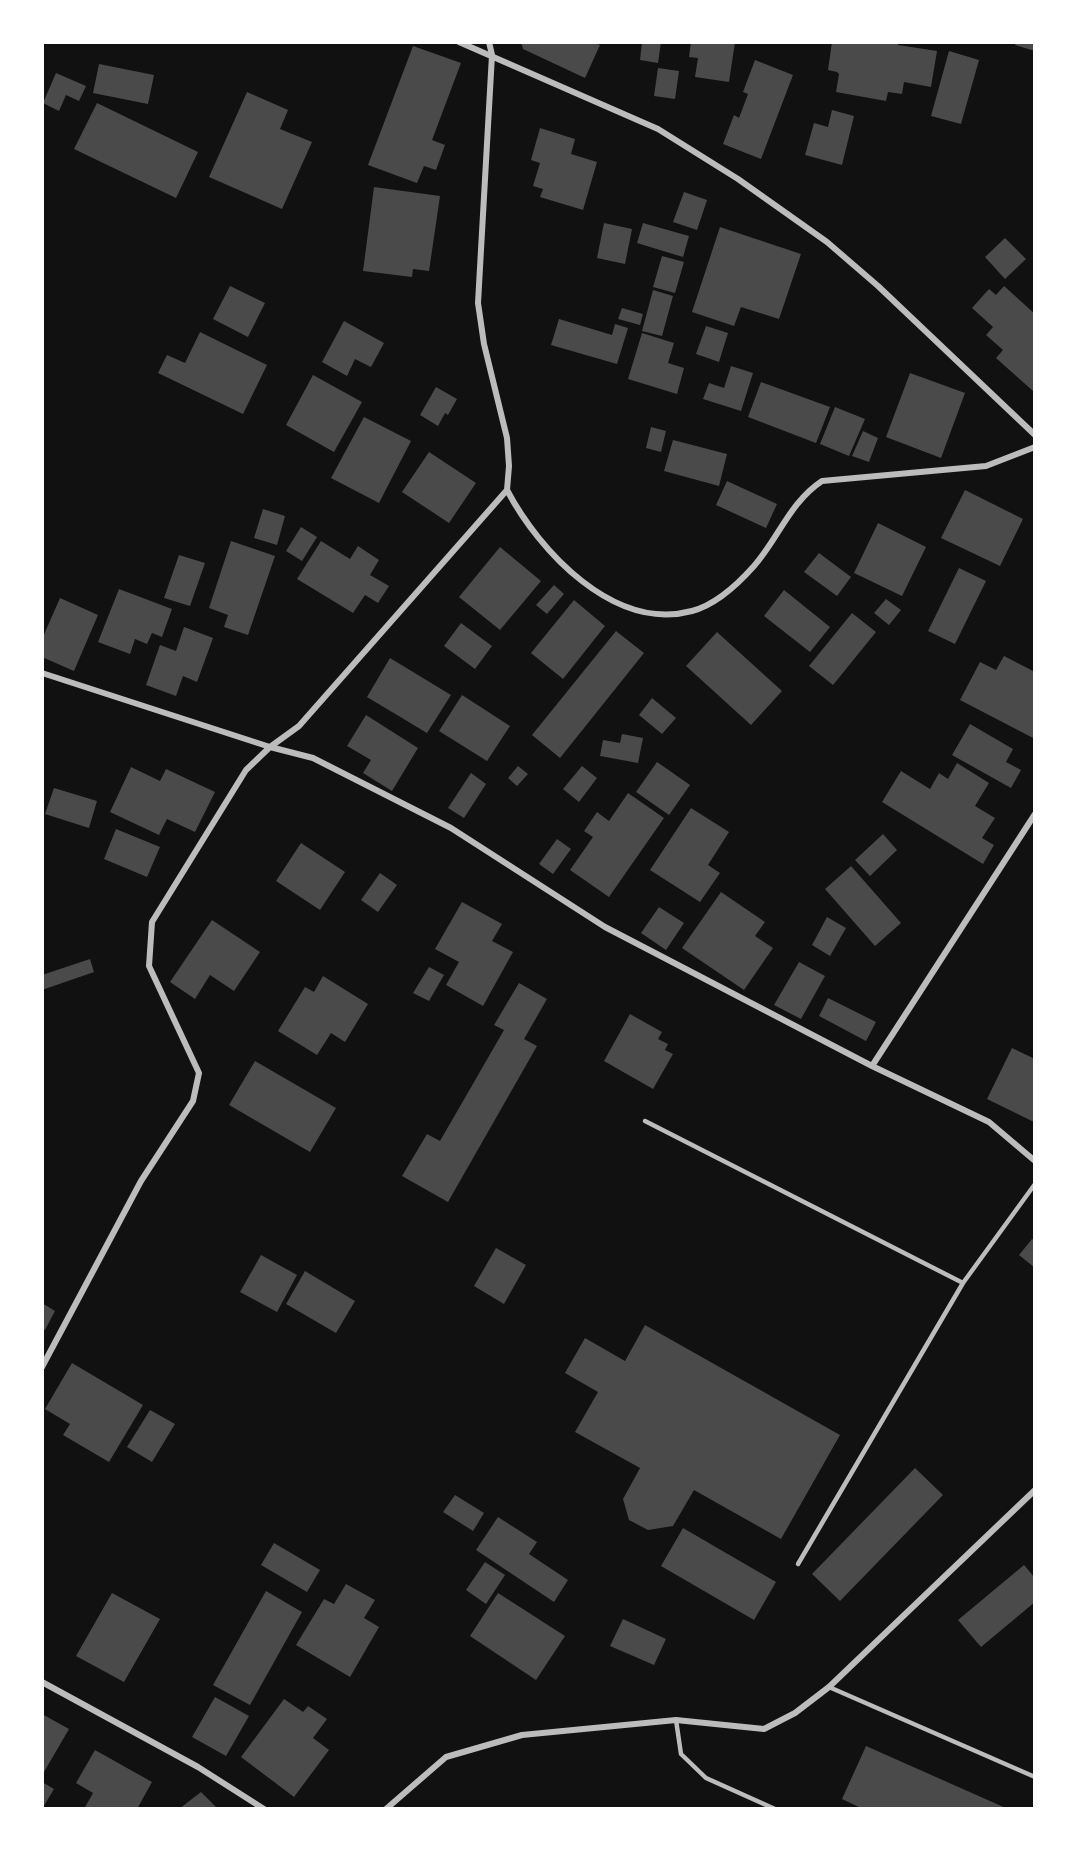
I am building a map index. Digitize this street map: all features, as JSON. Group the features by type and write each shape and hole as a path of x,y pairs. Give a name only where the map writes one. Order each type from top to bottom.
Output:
{"street":[{"path":"459,42 658,129 738,179 827,242 878,286 1035,435"},
{"path":"489,42 492,55 478,303 484,344 507,438 509,466 507,490 520,515 545,547 595,591 639,612 672,614 693,611 722,595 754,565 806,492 822,482 986,466 1035,447"},
{"path":"42,1367 141,1181 193,1101 199,1073 149,966 152,922 246,770 270,747 299,726 507,490"},
{"path":"42,673 270,747 313,758 451,828 605,927 872,1066 989,1122 1035,1161"},
{"path":"872,1066 1035,814"},
{"path":"386,1809 446,1758 522,1735 676,1720 764,1729 795,1713 829,1687 1035,1490"},
{"path":"42,1682 198,1767 264,1809"}],"lane":[{"path":"645,1121 963,1282"},
{"path":"798,1564 963,1282 1035,1184"},
{"path":"829,1687 1035,1777"},
{"path":"676,1720 681,1755 706,1778 775,1809"}],"building":[{"path":"521,42 591,42 600,45 585,78 523,49"},
{"path":"642,42 661,42 658,63 640,60"},
{"path":"691,42 735,42 729,82 695,77 698,58 689,57"},
{"path":"832,42 898,42 898,45 937,51 931,87 904,82 902,94 888,92 886,101 836,92 839,74 828,70"},
{"path":"1016,42 1035,42 1035,51 1015,45"},
{"path":"413,46 461,63 432,140 445,145 436,170 424,166 417,183 368,165"},
{"path":"949,51 979,60 961,124 931,116"},
{"path":"755,60 793,75 761,159 723,144 734,115 739,118 748,94 743,92"},
{"path":"99,64 154,75 148,104 93,93"},
{"path":"658,68 679,71 675,99 654,96"},
{"path":"56,73 86,86 79,101 66,95 59,111 43,103"},
{"path":"247,92 288,110 280,129 312,142 282,209 209,177"},
{"path":"97,103 198,152 176,198 74,149"},
{"path":"832,110 854,116 842,165 805,155 814,123 828,127"},
{"path":"540,128 575,139 571,154 597,162 583,210 540,197 543,189 533,186 540,163 531,160"},
{"path":"374,187 440,196 429,271 413,269 412,277 363,271"},
{"path":"684,192 707,200 697,230 673,222"},
{"path":"604,223 632,229 625,264 597,258"},
{"path":"643,223 689,236 683,257 637,243"},
{"path":"720,227 801,254 779,319 741,307 734,326 692,312"},
{"path":"1005,238 1026,259 1005,279 985,257"},
{"path":"662,256 684,262 675,293 653,287"},
{"path":"230,286 265,303 248,337 213,319"},
{"path":"1004,286 1035,314 1035,388 1033,391 996,358 1003,350 986,335 993,327 972,308 989,289 996,295"},
{"path":"653,290 673,296 662,336 642,331"},
{"path":"622,308 643,314 640,325 618,319"},
{"path":"559,319 612,335 615,324 628,328 617,364 551,345"},
{"path":"344,321 384,343 371,367 355,359 347,376 322,362"},
{"path":"706,326 728,333 719,362 696,354"},
{"path":"200,332 267,365 243,414 158,373 167,355 185,363"},
{"path":"642,333 674,343 668,363 684,368 677,394 628,379"},
{"path":"731,366 753,373 741,411 703,399 709,383 724,388"},
{"path":"910,373 965,393 941,458 886,437"},
{"path":"313,375 362,402 334,452 286,425"},
{"path":"761,382 830,407 816,443 748,417"},
{"path":"436,387 457,399 448,415 445,413 438,426 420,415"},
{"path":"835,407 865,419 849,456 820,444"},
{"path":"364,417 411,441 379,503 331,478"},
{"path":"651,427 666,431 661,452 646,448"},
{"path":"863,431 878,438 869,462 852,456"},
{"path":"673,440 727,454 719,486 664,471"},
{"path":"429,452 476,483 449,523 402,492"},
{"path":"727,481 777,504 766,528 716,505"},
{"path":"965,490 1023,519 1000,566 941,538"},
{"path":"263,509 285,516 277,545 254,538"},
{"path":"878,523 926,547 902,596 854,573"},
{"path":"301,527 317,537 302,561 286,551"},
{"path":"231,541 275,556 248,635 224,627 228,615 209,608"},
{"path":"321,541 350,559 358,546 379,560 370,575 389,586 378,603 365,595 353,613 297,579"},
{"path":"500,547 541,581 500,630 459,597"},
{"path":"819,553 851,577 837,596 804,572"},
{"path":"179,555 205,563 190,606 164,598"},
{"path":"959,568 986,581 955,644 928,631"},
{"path":"554,585 564,594 547,614 536,605"},
{"path":"119,589 172,609 162,637 152,633 147,644 135,639 130,654 98,642"},
{"path":"784,590 830,627 810,652 764,616"},
{"path":"60,598 98,615 74,671 42,657 42,639"},
{"path":"886,599 901,610 889,625 874,613"},
{"path":"574,600 605,626 563,679 531,653"},
{"path":"852,613 876,632 833,685 809,666"},
{"path":"461,623 492,646 475,669 444,646"},
{"path":"184,627 213,638 197,682 183,676 176,696 146,685 160,645 176,651"},
{"path":"616,631 644,653 560,758 532,735"},
{"path":"717,632 782,691 751,725 686,666"},
{"path":"1004,656 1035,672 1035,739 960,700 980,662 996,670"},
{"path":"390,658 451,695 427,733 367,697"},
{"path":"462,695 510,726 487,761 439,731"},
{"path":"652,698 676,718 662,734 639,715"},
{"path":"366,715 418,748 392,791 363,773 371,760 347,746"},
{"path":"970,724 1013,749 1006,762 1021,770 1011,788 952,755"},
{"path":"622,734 643,738 638,763 600,756 603,740 620,743"},
{"path":"657,762 690,785 669,815 636,792"},
{"path":"957,763 989,783 975,806 995,818 982,838 994,845 983,864 882,802 901,771 930,789 939,773 948,779"},
{"path":"518,766 528,774 517,786 508,778"},
{"path":"582,766 597,778 579,802 563,789"},
{"path":"131,767 160,781 166,769 215,792 195,832 167,819 159,835 110,812"},
{"path":"471,773 486,784 464,818 448,808"},
{"path":"54,788 97,801 89,828 45,814"},
{"path":"628,793 664,818 609,897 570,870 593,837 584,831 597,812 609,821"},
{"path":"691,808 729,832 708,865 720,873 700,902 650,870"},
{"path":"116,829 160,847 147,877 104,859"},
{"path":"883,834 897,850 870,876 855,860"},
{"path":"557,839 571,849 553,874 539,864"},
{"path":"301,843 345,872 320,910 276,881"},
{"path":"851,866 901,923 875,946 825,889"},
{"path":"380,873 397,885 378,912 361,900"},
{"path":"721,892 765,922 755,936 773,948 744,990 682,948"},
{"path":"462,902 502,924 492,941 513,952 483,1006 446,985 459,962 435,949"},
{"path":"659,907 684,923 666,950 641,933"},
{"path":"827,917 846,928 830,956 812,945"},
{"path":"212,920 260,952 234,991 210,975 195,999 170,982"},
{"path":"90,959 94,972 42,990 42,975"},
{"path":"799,962 825,976 801,1019 774,1005"},
{"path":"429,967 444,975 429,1001 413,993"},
{"path":"323,976 368,1004 345,1042 331,1033 317,1055 278,1031 305,987 314,992"},
{"path":"519,983 547,999 524,1039 537,1046 448,1202 402,1176 427,1134 440,1141 504,1030 494,1025"},
{"path":"828,998 876,1022 866,1041 819,1016"},
{"path":"630,1014 662,1032 658,1039 668,1044 665,1050 673,1054 653,1089 604,1061"},
{"path":"1012,1048 1035,1059 1034,1122 987,1099"},
{"path":"255,1061 336,1108 310,1152 229,1105"},
{"path":"1032,1239 1035,1241 1035,1268 1019,1255"},
{"path":"496,1248 526,1265 504,1304 474,1286"},
{"path":"261,1255 297,1275 277,1312 240,1292"},
{"path":"305,1271 355,1301 336,1333 286,1304"},
{"path":"42,1303 55,1311 45,1330 42,1328"},
{"path":"645,1325 840,1435 781,1539 694,1490 673,1526 648,1530 629,1520 623,1499 640,1468 575,1432 598,1392 565,1373 585,1338 625,1361"},
{"path":"72,1363 143,1405 109,1462 63,1435 70,1424 45,1409"},
{"path":"150,1410 175,1424 152,1462 127,1447"},
{"path":"915,1468 943,1495 840,1601 812,1574"},
{"path":"455,1495 484,1513 473,1531 443,1512"},
{"path":"498,1517 537,1542 529,1554 568,1580 554,1602 476,1550"},
{"path":"683,1528 776,1582 754,1620 661,1566"},
{"path":"274,1543 320,1570 307,1592 261,1565"},
{"path":"485,1562 505,1575 486,1604 466,1590"},
{"path":"1024,1565 1035,1578 1035,1602 981,1647 958,1620"},
{"path":"346,1584 375,1600 364,1618 379,1627 350,1677 296,1645 324,1599 334,1604"},
{"path":"266,1591 302,1612 250,1705 213,1685"},
{"path":"112,1593 160,1619 124,1682 76,1656"},
{"path":"498,1593 565,1636 536,1680 470,1636"},
{"path":"623,1619 666,1639 654,1665 610,1646"},
{"path":"215,1697 249,1716 226,1756 192,1737"},
{"path":"284,1699 303,1712 308,1706 327,1719 313,1738 329,1750 294,1797 241,1757"},
{"path":"42,1714 69,1729 44,1772 42,1770"},
{"path":"866,1746 1008,1809 863,1809 842,1799"},
{"path":"95,1750 152,1782 137,1809 84,1809 93,1793 76,1783"},
{"path":"42,1782 54,1789 42,1809"},
{"path":"201,1792 218,1809 179,1809"}]}
